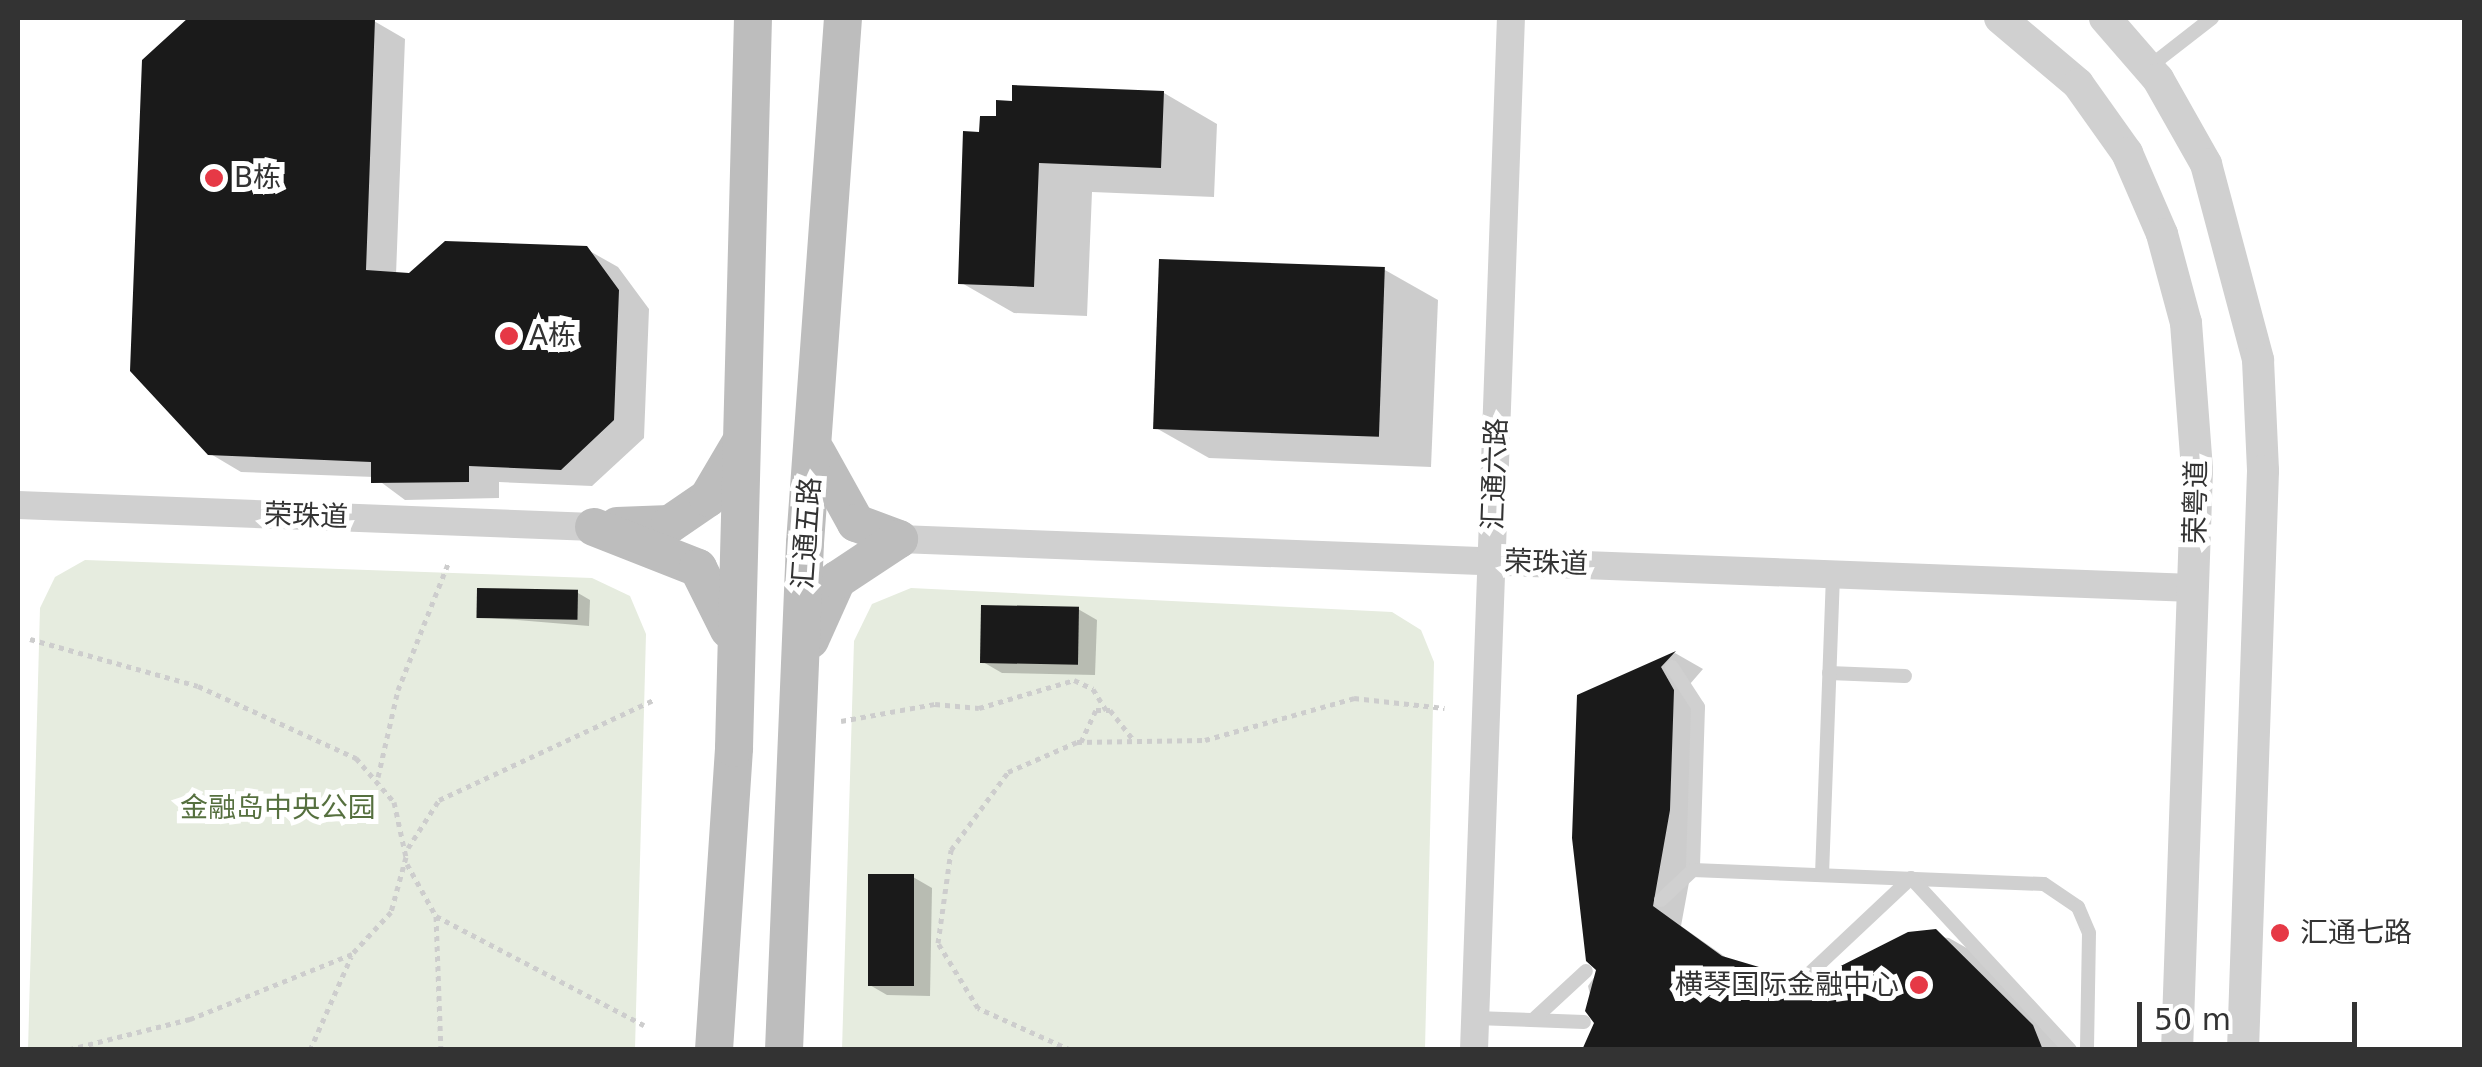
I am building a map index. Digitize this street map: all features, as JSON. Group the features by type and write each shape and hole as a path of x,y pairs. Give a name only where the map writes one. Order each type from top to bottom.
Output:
{"main road":[{"path":"714,1050 735,653 754,18"},
{"name":"汇通五路","path":"784,1050 800,672 843,18"},
{"path":"594,526 670,524 708,498 743,438"},
{"path":"814,438 836,499 856,523 899,539"},
{"path":"594,526 698,568 716,590 735,653"},
{"path":"800,672 837,580 899,539"}],"street":[{"name":"汇通六路","path":"1474,1050 1511,18"},
{"name":"荣粤道","path":"2000,18 2048,54 2104,118 2162,234 2193,368 2193,588 2177,1050"},
{"path":"2105,18 2149,68 2184,120 2225,213 2260,377 2243,1050"},
{"name":"荣珠道","path":"18,505 594,526"},
{"name":"荣珠道","path":"899,539 2193,588"}],"lane":[{"path":"2149,68 2212,18"},
{"path":"1822,875 1832,574"},
{"path":"1661,900 1693,870 1698,708 1672,668"},
{"path":"1830,674 1905,676"},
{"path":"1693,870 2031,882 2069,898 2089,933 2087,1050"},
{"path":"1810,972 1911,878"},
{"path":"1911,878 2070,1050"},
{"path":"1533,1020 1586,970"},
{"path":"1475,1018 1584,1022"}],"path":[{"path":"448,564 398,690 378,777 406,857 409,880 436,916 644,1025"},
{"path":"30,639 252,707 378,777"},
{"path":"840,722 936,704 979,708 1074,680 1094,688 1106,710 1133,739"},
{"path":"1071,1050 1039,1040 978,1008 950,973 938,943 951,850 972,813 1008,772 1081,742 1204,740 1354,698 1444,708"},
{"path":"310,1050 352,954 391,912 422,814 439,800 654,700"},
{"path":"1081,742 1096,710 1106,710"},
{"path":"436,916 441,1050"},
{"path":"67,1050 190,1019 352,954"},
{"path":"1037,1050 1039,1040"}],"green space":[{"name":"金融岛中央公园","path":"85,560 592,578 630,596 646,634 635,1049 28,1050 40,608 55,577"},
{"path":"911,588 1392,612 1421,630 1434,662 1425,1049 842,1050 854,641 872,604"}],"building":[{"path":"188,18 375,19 366,270 409,273 445,241 587,246 619,290 614,420 561,470 469,466 469,482 371,483 371,462 208,455 130,371 142,60"},
{"path":"1012,85 1164,91 1161,168 1039,163 1034,287 958,284 963,131 979,132 980,116 996,116 996,100 1012,101"},
{"path":"1159,259 1385,267 1379,437 1153,429"},
{"path":"477,588 578,590 577,620 476,618"},
{"path":"981,605 1079,607 1078,665 980,663"},
{"path":"1676,651 1661,667 1674,690 1670,810 1653,906 1722,956 1809,982 1908,932 1936,929 2033,1025 2043,1050 1582,1050 1594,1023 1585,1011 1596,970 1586,961 1572,838 1577,695"},
{"path":"868,874 914,874 914,986 868,986"}],"place":[{"name":"B栋","path":"214,178"},
{"name":"A栋","path":"509,336"},
{"name":"汇通七路","path":"2280,933"},
{"name":"横琴国际金融中心","path":"1919,985"}]}
